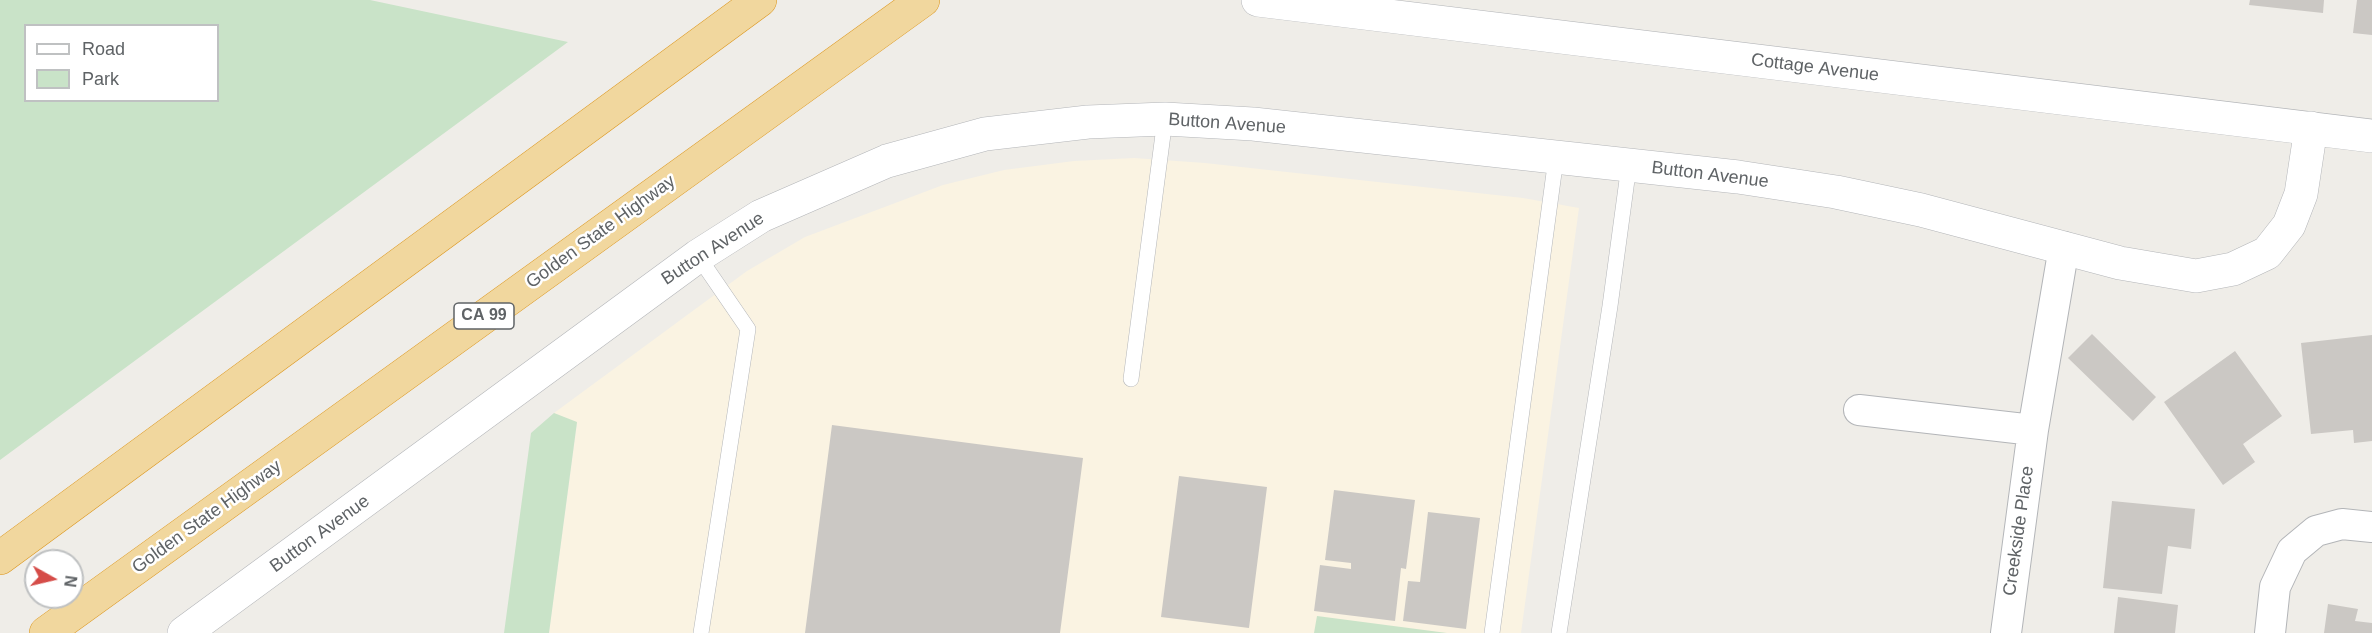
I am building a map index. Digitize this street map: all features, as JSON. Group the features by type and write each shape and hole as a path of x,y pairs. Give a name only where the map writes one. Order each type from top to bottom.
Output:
{"highway":[{"path":"0,558 760,0"},
{"name":"Golden State Highway","path":"46,633 922,0"}],"street":[{"name":"Cottage Avenue","path":"1258,0 2372,136"},
{"name":"Button Avenue","path":"184,633 698,256 761,216 887,161 985,134 1088,122 1165,119 1253,124 1738,177 1836,192 1974,223 2161,272 2196,276 2233,269 2267,253 2289,225 2301,194 2311,128"},
{"name":"Creekside Place","path":"2006,633 2033,430 2064,247"},
{"path":"1859,410 2033,430"},
{"path":"2270,633 2275,587 2292,551 2316,531 2342,524 2372,527"}],"lane":[{"path":"1131,379 1165,119"},
{"path":"1492,633 1556,158"},
{"path":"1559,633 1610,306 1629,165"},
{"path":"698,256 748,329 701,633"}],"shaded area":[{"path":"1134,158 1205,163 1523,198 1579,208 1521,633 549,633 577,423 554,413 747,271 805,237 943,185 1004,170 1074,161"}],"green space":[{"path":"0,0 370,0 568,42 0,460"},
{"path":"554,413 577,422 549,633 504,633 531,433"},
{"path":"1317,616 1447,633 1314,633"}],"building":[{"path":"2250,0 2324,0 2323,13 2249,5"},
{"path":"2357,0 2372,0 2372,35 2353,33"},
{"path":"2092,334 2156,397 2133,421 2068,358"},
{"path":"2372,335 2372,441 2354,443 2353,430 2311,434 2301,343"},
{"path":"2235,351 2282,416 2243,444 2255,462 2223,485 2164,402"},
{"path":"832,425 1083,458 1060,633 805,633"},
{"path":"1179,476 1267,487 1249,628 1161,617"},
{"path":"1334,490 1415,500 1406,569 1401,568 1395,621 1314,611 1320,565 1351,569 1351,563 1325,560"},
{"path":"2112,501 2195,509 2191,549 2168,546 2162,594 2103,588"},
{"path":"1428,512 1480,518 1466,629 1403,621 1408,581 1420,582"},
{"path":"2118,597 2178,605 2175,633 2114,633"},
{"path":"2328,604 2358,609 2355,621 2372,623 2372,633 2324,633"}]}
